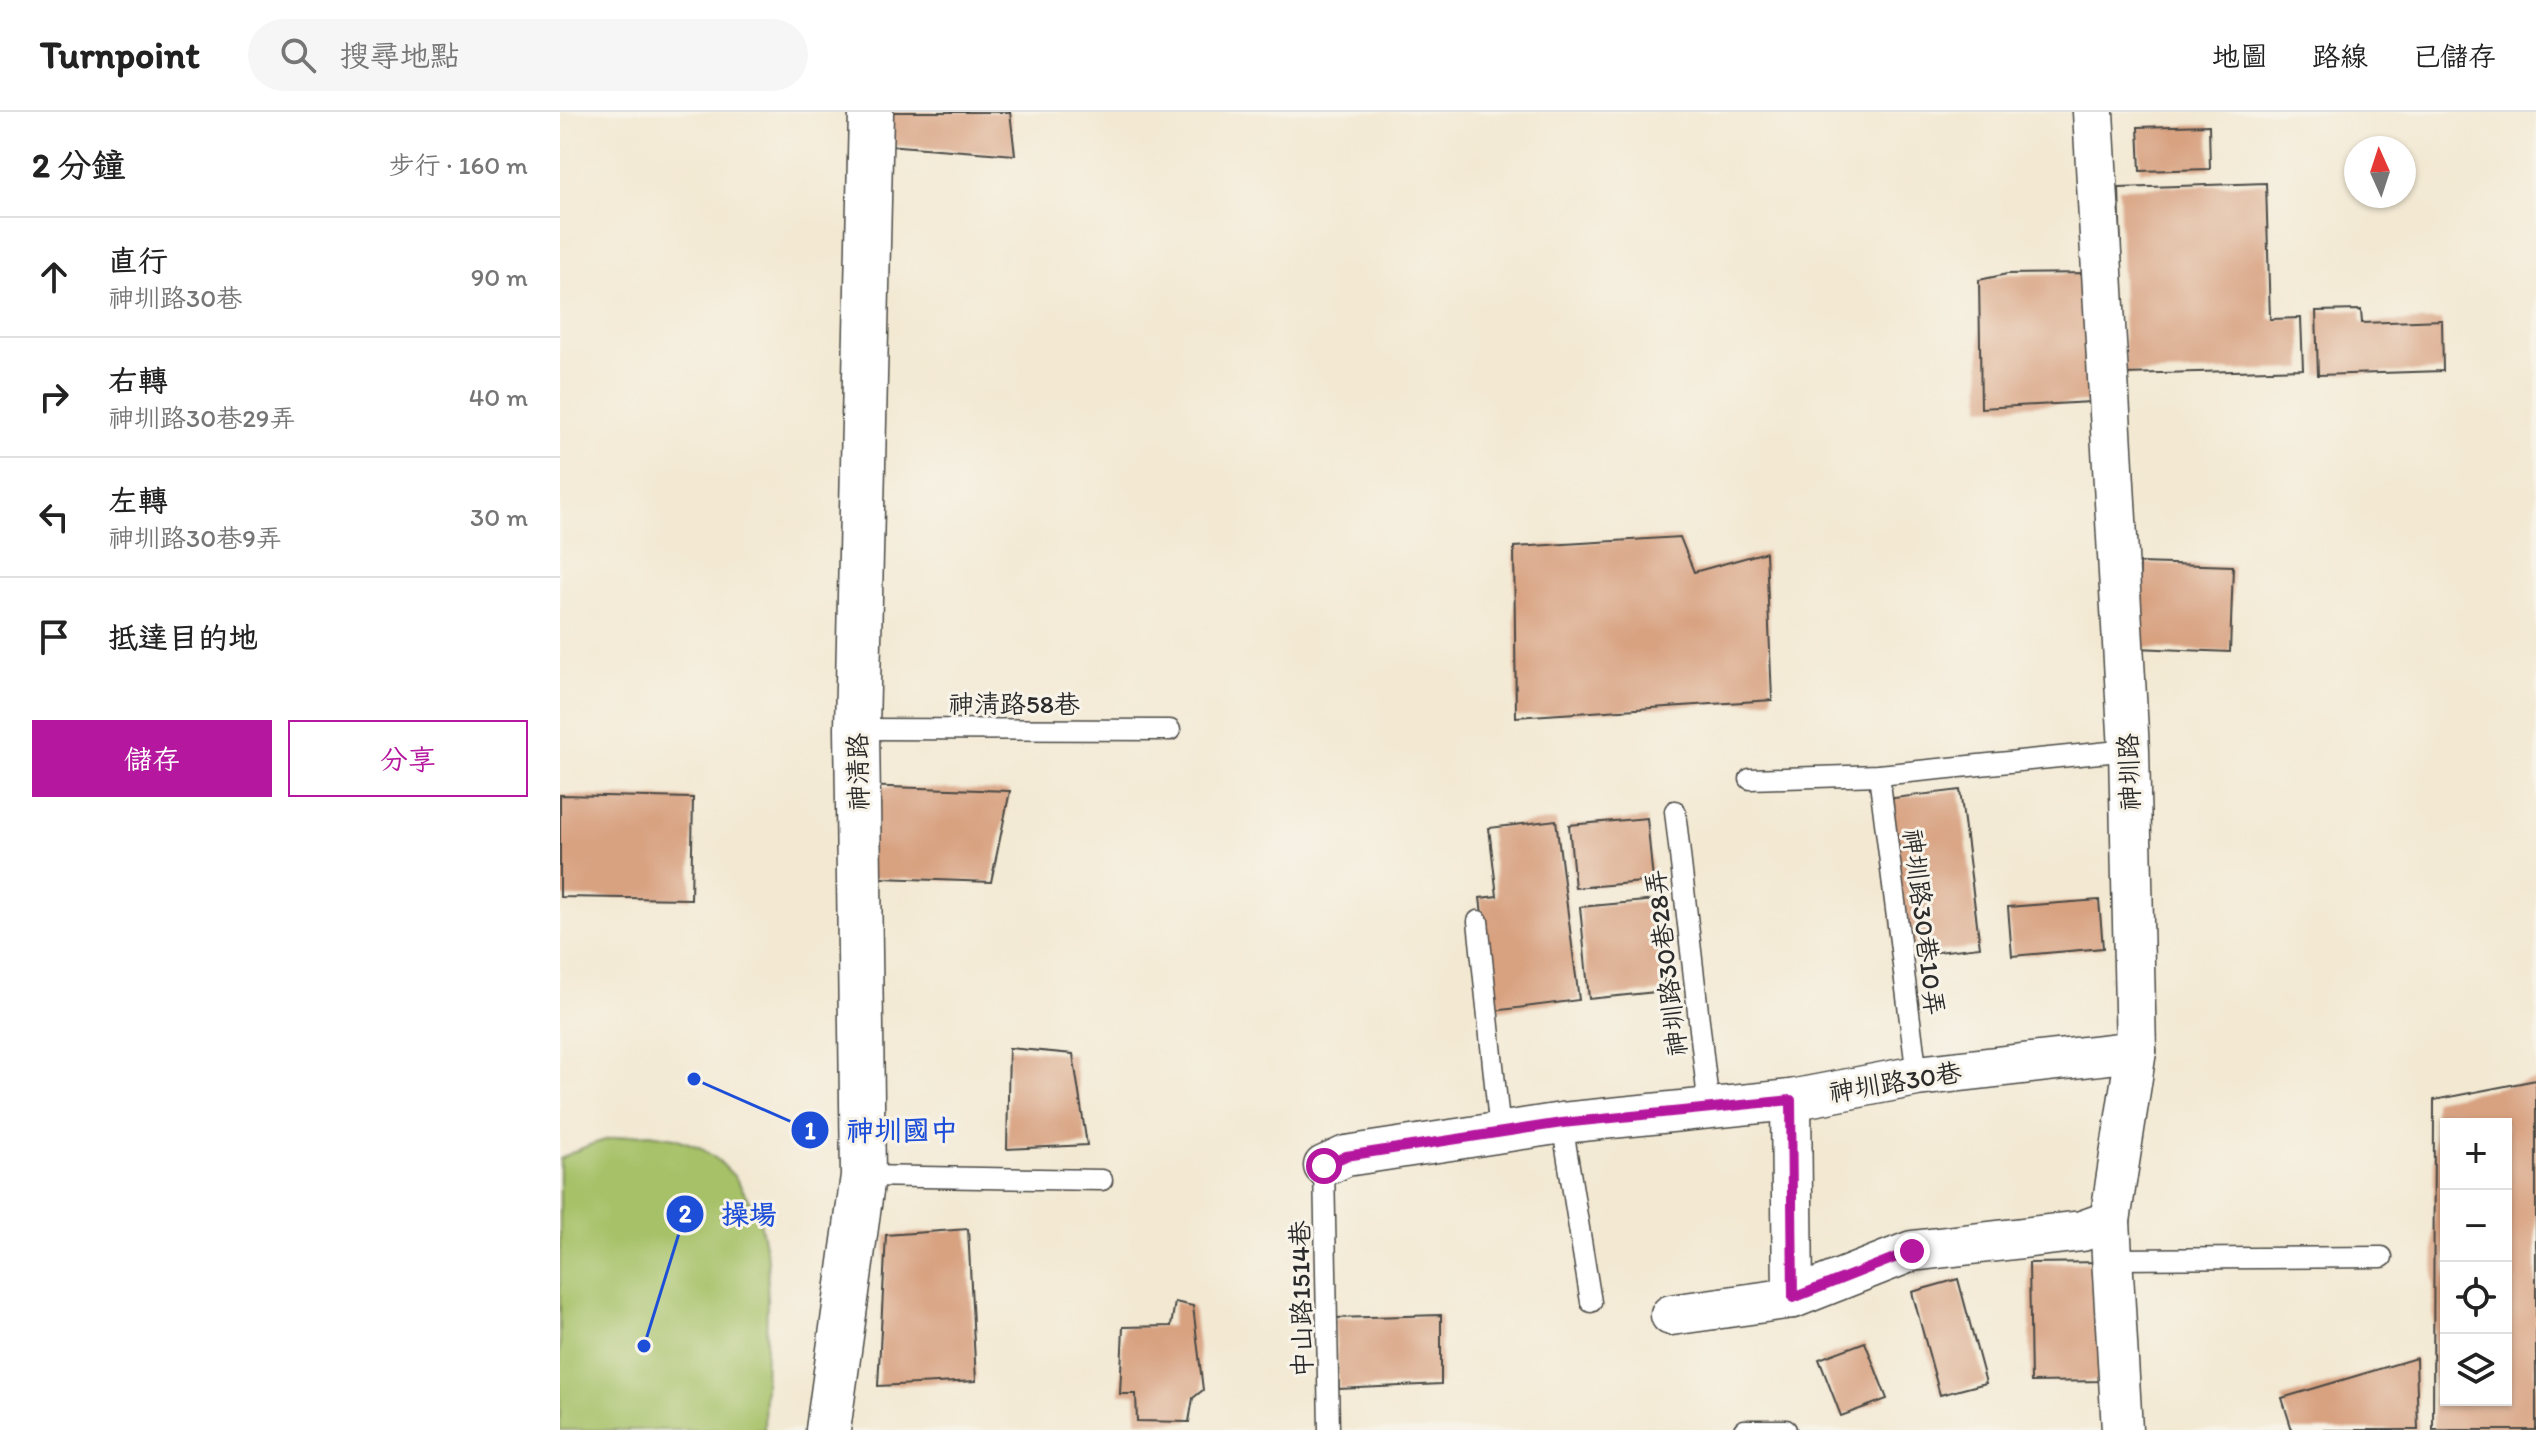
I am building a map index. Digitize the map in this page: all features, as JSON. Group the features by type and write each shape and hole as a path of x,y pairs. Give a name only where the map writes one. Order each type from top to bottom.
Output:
{"street":[{"name":"神清路","path":"828,1430 863,1176 857,729 871,112"},
{"name":"神圳路","path":"2093,112 2129,750 2136,1051 2111,1240 2122,1430"},
{"name":"神圳路30巷","path":"1324,1166 1346,1156 1562,1123 1791,1100 1917,1076 2136,1051"},
{"path":"1791,1100 1793,1298"},
{"path":"1671,1315 1793,1298 1912,1251 2082,1231 2111,1240"}],"lane":[{"name":"神清路58巷","path":"857,729 1170,730"},
{"path":"1750,779 1879,775 2129,750"},
{"name":"神圳路30巷10弄","path":"1879,775 1917,1076"},
{"name":"神圳路30巷28弄","path":"1675,811 1709,1108"},
{"path":"1478,921 1500,1132"},
{"path":"1562,1123 1591,1302"},
{"name":"中山路1514巷","path":"1324,1166 1329,1430"},
{"path":"863,1176 1102,1180"},
{"path":"2111,1240 2382,1257"},
{"path":"1744,1430 1786,1429"}],"green space":[{"path":"650,1134 675,1138 699,1147 718,1160 735,1177 759,1216 768,1260 764,1430 560,1430 560,1159 604,1140"}],"building":[{"path":"873,112 1010,112 1015,155 873,144"},
{"path":"2209,125 2210,169 2140,171 2138,127"},
{"path":"2266,183 2270,319 2301,318 2303,369 2125,374 2119,188"},
{"path":"2091,273 2091,402 1981,408 1979,280 2007,274"},
{"path":"2361,310 2362,323 2442,320 2443,371 2318,375 2316,311"},
{"path":"1680,537 1694,572 1766,552 1772,700 1516,717 1514,547"},
{"path":"2140,563 2233,566 2230,652 2137,648"},
{"path":"859,786 1010,791 991,882 854,877"},
{"path":"1960,790 1980,947 1896,957 1877,800"},
{"path":"560,795 693,798 691,899 560,897"},
{"path":"1647,818 1653,881 1575,888 1569,825"},
{"path":"1556,820 1579,1000 1494,1011 1480,898 1497,896 1489,828"},
{"path":"1656,900 1665,991 1589,999 1580,907"},
{"path":"2099,900 2103,948 2012,956 2008,907"},
{"path":"1009,1048 1073,1054 1087,1145 1007,1149"},
{"path":"2536,1080 2536,1430 2433,1430 2434,1100"},
{"path":"968,1229 976,1381 878,1386 886,1235"},
{"path":"2104,1262 2106,1381 2031,1382 2029,1263"},
{"path":"1958,1279 1986,1383 1940,1395 1912,1292"},
{"path":"1175,1302 1193,1306 1203,1390 1193,1398 1189,1422 1137,1421 1136,1394 1120,1394 1123,1327 1171,1326"},
{"path":"1441,1315 1441,1384 1339,1389 1334,1318"},
{"path":"1865,1342 1887,1399 1841,1416 1819,1359"},
{"path":"2416,1358 2418,1430 2292,1430 2282,1398"}],"place":[{"name":"神圳國中","path":"694,1079"},
{"name":"操場","path":"644,1346"}],"route":[{"path":"1324,1166 1346,1156 1490,1133 1791,1100 1793,1298 1912,1251"}]}
